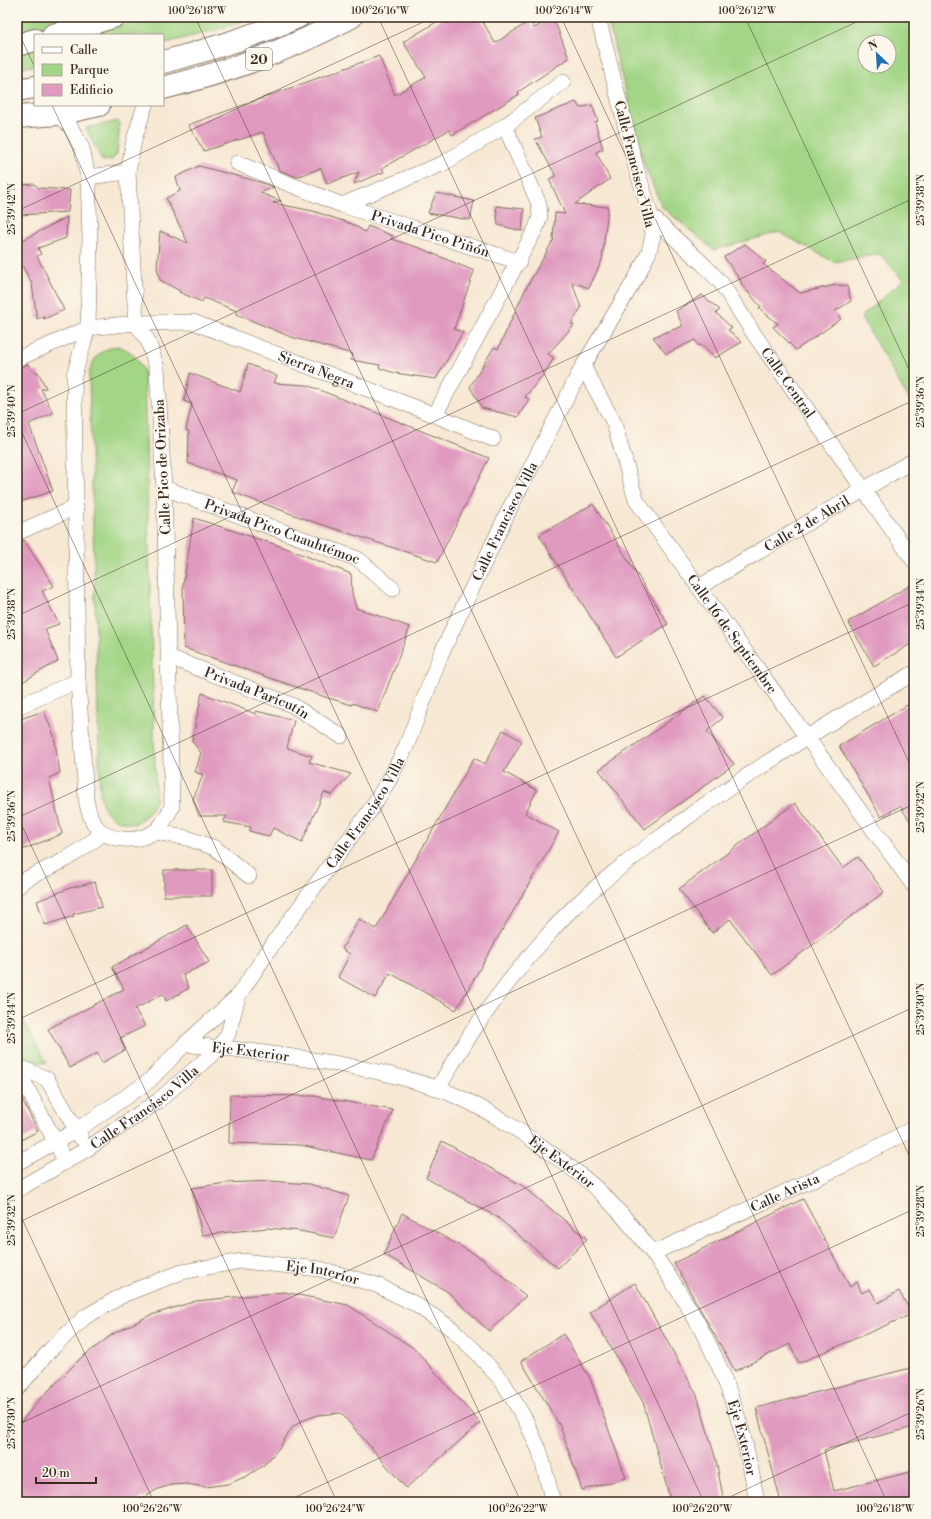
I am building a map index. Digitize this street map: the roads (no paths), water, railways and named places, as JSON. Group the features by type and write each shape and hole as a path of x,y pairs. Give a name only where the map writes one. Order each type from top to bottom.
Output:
{"main road":[{"path":"56,34 113,17"},
{"name":"20","path":"164,62 264,32 298,17"},
{"name":"20","path":"164,88 208,77 280,51 351,17"},
{"path":"17,45 34,40"},
{"path":"17,90 34,87"},
{"path":"17,118 58,114 94,106"}],"street":[{"name":"Calle Francisco Villa","path":"17,1163 76,1130 149,1081 185,1044 238,996 275,941 372,809 406,747 441,654 508,512 583,366 636,278 649,252 653,236 651,216 635,164 598,17"},
{"name":"Privada Pico Piñón","path":"342,205 444,163 505,126 563,82"},
{"path":"136,324 128,172 134,140 145,106"},
{"path":"58,114 70,126 82,148 88,177 90,237 88,328 74,375 78,681 86,799 92,821 95,826 104,833 118,839 132,839 155,832 187,838 215,848 249,876"},
{"path":"435,415 519,262 540,217 539,204 505,126"},
{"name":"Privada Pico Piñón","path":"237,163 342,205 519,262"},
{"path":"88,177 128,172"},
{"name":"Calle Central","path":"651,216 703,264 722,284 754,334 914,561"},
{"name":"Sierra Negra","path":"17,359 88,328 136,324 192,322 435,415 493,439"},
{"name":"Calle Pico de Orizaba","path":"136,324 148,341 157,368 164,488 172,808 155,832"},
{"name":"Calle 16 de Septiembre","path":"583,366 614,423 636,500 914,886"},
{"name":"Calle 2 de Abril","path":"699,587 914,460"},
{"name":"Privada Pico Cuauhtémoc","path":"164,488 358,559 393,588"},
{"path":"17,533 76,507"},
{"name":"Privada Paricutín","path":"169,657 292,705 341,736"},
{"path":"438,1089 453,1061 481,1018 517,970 567,913 632,858 705,804 806,737 914,673"},
{"path":"17,707 78,681"},
{"path":"17,888 24,880 67,859 104,833"},
{"name":"Calle Francisco Villa","path":"17,1190 87,1149 158,1101 218,1049 228,1034 238,996"},
{"name":"Eje Exterior","path":"185,1044 218,1049 246,1050 350,1066 438,1089 475,1105 513,1127 581,1175 603,1194 653,1253 677,1289 710,1348 732,1399 750,1464 757,1502"},
{"path":"17,1066 47,1079 87,1149"},
{"path":"17,1069 66,1162"},
{"name":"Calle Arista","path":"653,1253 842,1166 914,1128"},
{"name":"Eje Interior","path":"17,1389 51,1349 86,1317 125,1294 182,1272 241,1261 320,1269 377,1286 415,1304 452,1329 476,1352 503,1382 526,1421 540,1452 553,1502"}]}
